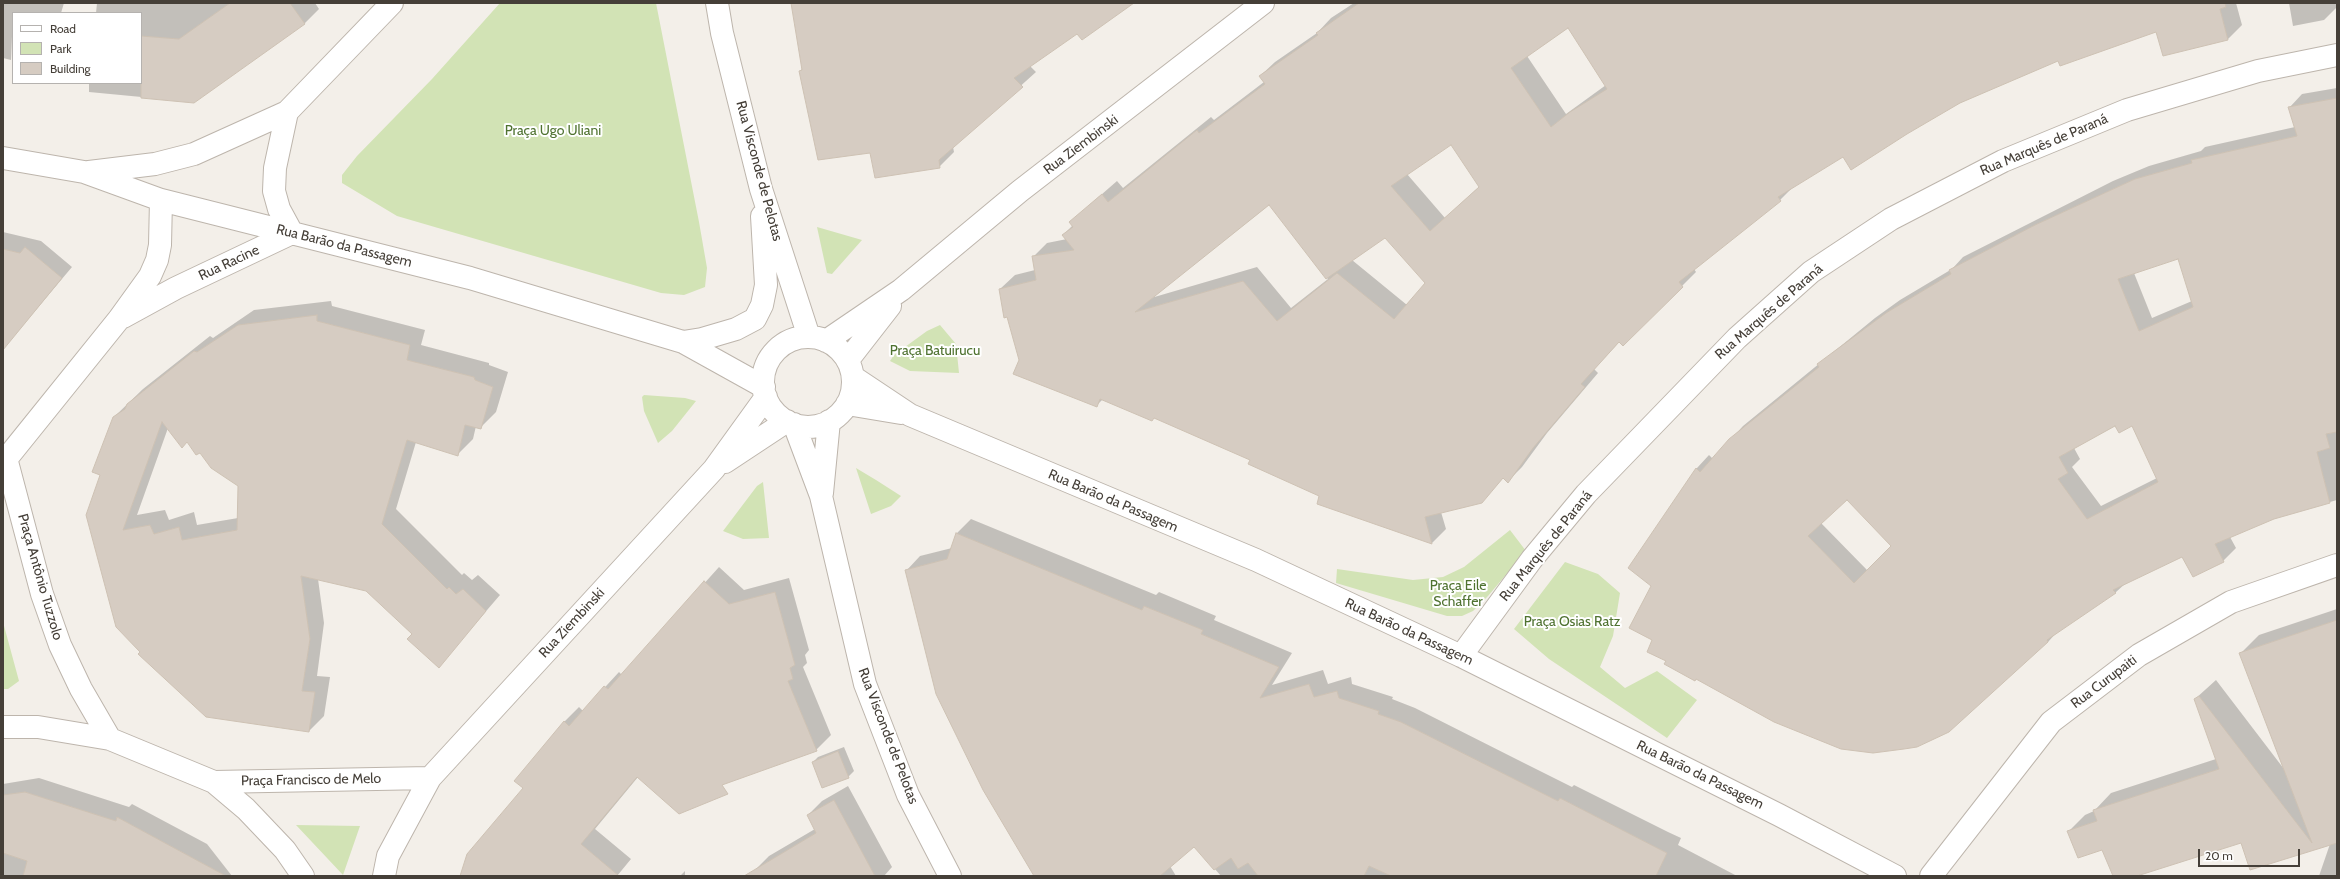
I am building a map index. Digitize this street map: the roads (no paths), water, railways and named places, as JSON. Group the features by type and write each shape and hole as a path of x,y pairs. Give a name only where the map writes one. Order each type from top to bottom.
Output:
{"street":[{"path":"84,172 155,164 194,154 287,112 392,3"},
{"name":"Rua Visconde de Pelotas","path":"717,3 722,33 761,189 818,339"},
{"name":"Rua Ziembinski","path":"818,339 901,290 1020,192 1263,3"},
{"name":"Rua Marquês de Paraná","path":"1461,656 1532,559 1586,494 1737,338 1811,272 1891,218 2003,161 2127,110 2258,71 2337,55"},
{"path":"287,112 275,168 274,192 279,209 292,233"},
{"name":"Rua Barão da Passagem","path":"3,158 84,172 161,200 470,278 683,342 765,392"},
{"name":"Rua Barão da Passagem","path":"683,342 702,340 736,329 755,319 762,305 766,285 761,189"},
{"name":"Rua Racine","path":"5,460 119,319 150,276 157,260 162,226 161,200"},
{"name":"Rua Racine","path":"119,319 176,288 292,233"},
{"name":"Rua Ziembinski","path":"850,369 901,290"},
{"path":"794,339 818,339 835,346 850,369 851,396 842,411 829,422 812,426 790,422 774,410 765,392 765,372 770,359 781,347 794,339"},
{"name":"Rua Barão da Passagem","path":"850,369 910,415"},
{"name":"Rua Ziembinski","path":"430,778 714,469 765,392"},
{"name":"Rua Barão da Passagem","path":"847,404 910,415 1256,560 1461,656 1772,811 1895,876"},
{"name":"Rua Visconde de Pelotas","path":"790,422 822,496 864,684 908,794 950,876"},
{"name":"Rua Ziembinski","path":"714,469 790,422"},
{"name":"Rua Visconde de Pelotas","path":"822,496 829,422"},
{"name":"Praça Antônio Tuzzolo","path":"5,460 42,594 60,645 81,689 110,739"},
{"name":"Rua Curupaiti","path":"1931,876 2051,722 2139,655 2232,602 2337,565"},
{"path":"3,727 38,727 110,739 214,782"},
{"path":"384,876 388,856 430,778"},
{"name":"Praça Francisco de Melo","path":"214,782 430,778"},
{"name":"Praça Francisco de Melo","path":"214,782 246,809 285,850 304,876"}],"park label":[{"name":"Praça Ugo Uliani","path":"553,131"},
{"name":"Praça Batuirucu","path":"935,351"},
{"name":"Praça Eile Schaffer","path":"1458,594"},
{"name":"Praça Osias Ratz","path":"1572,622"}]}
